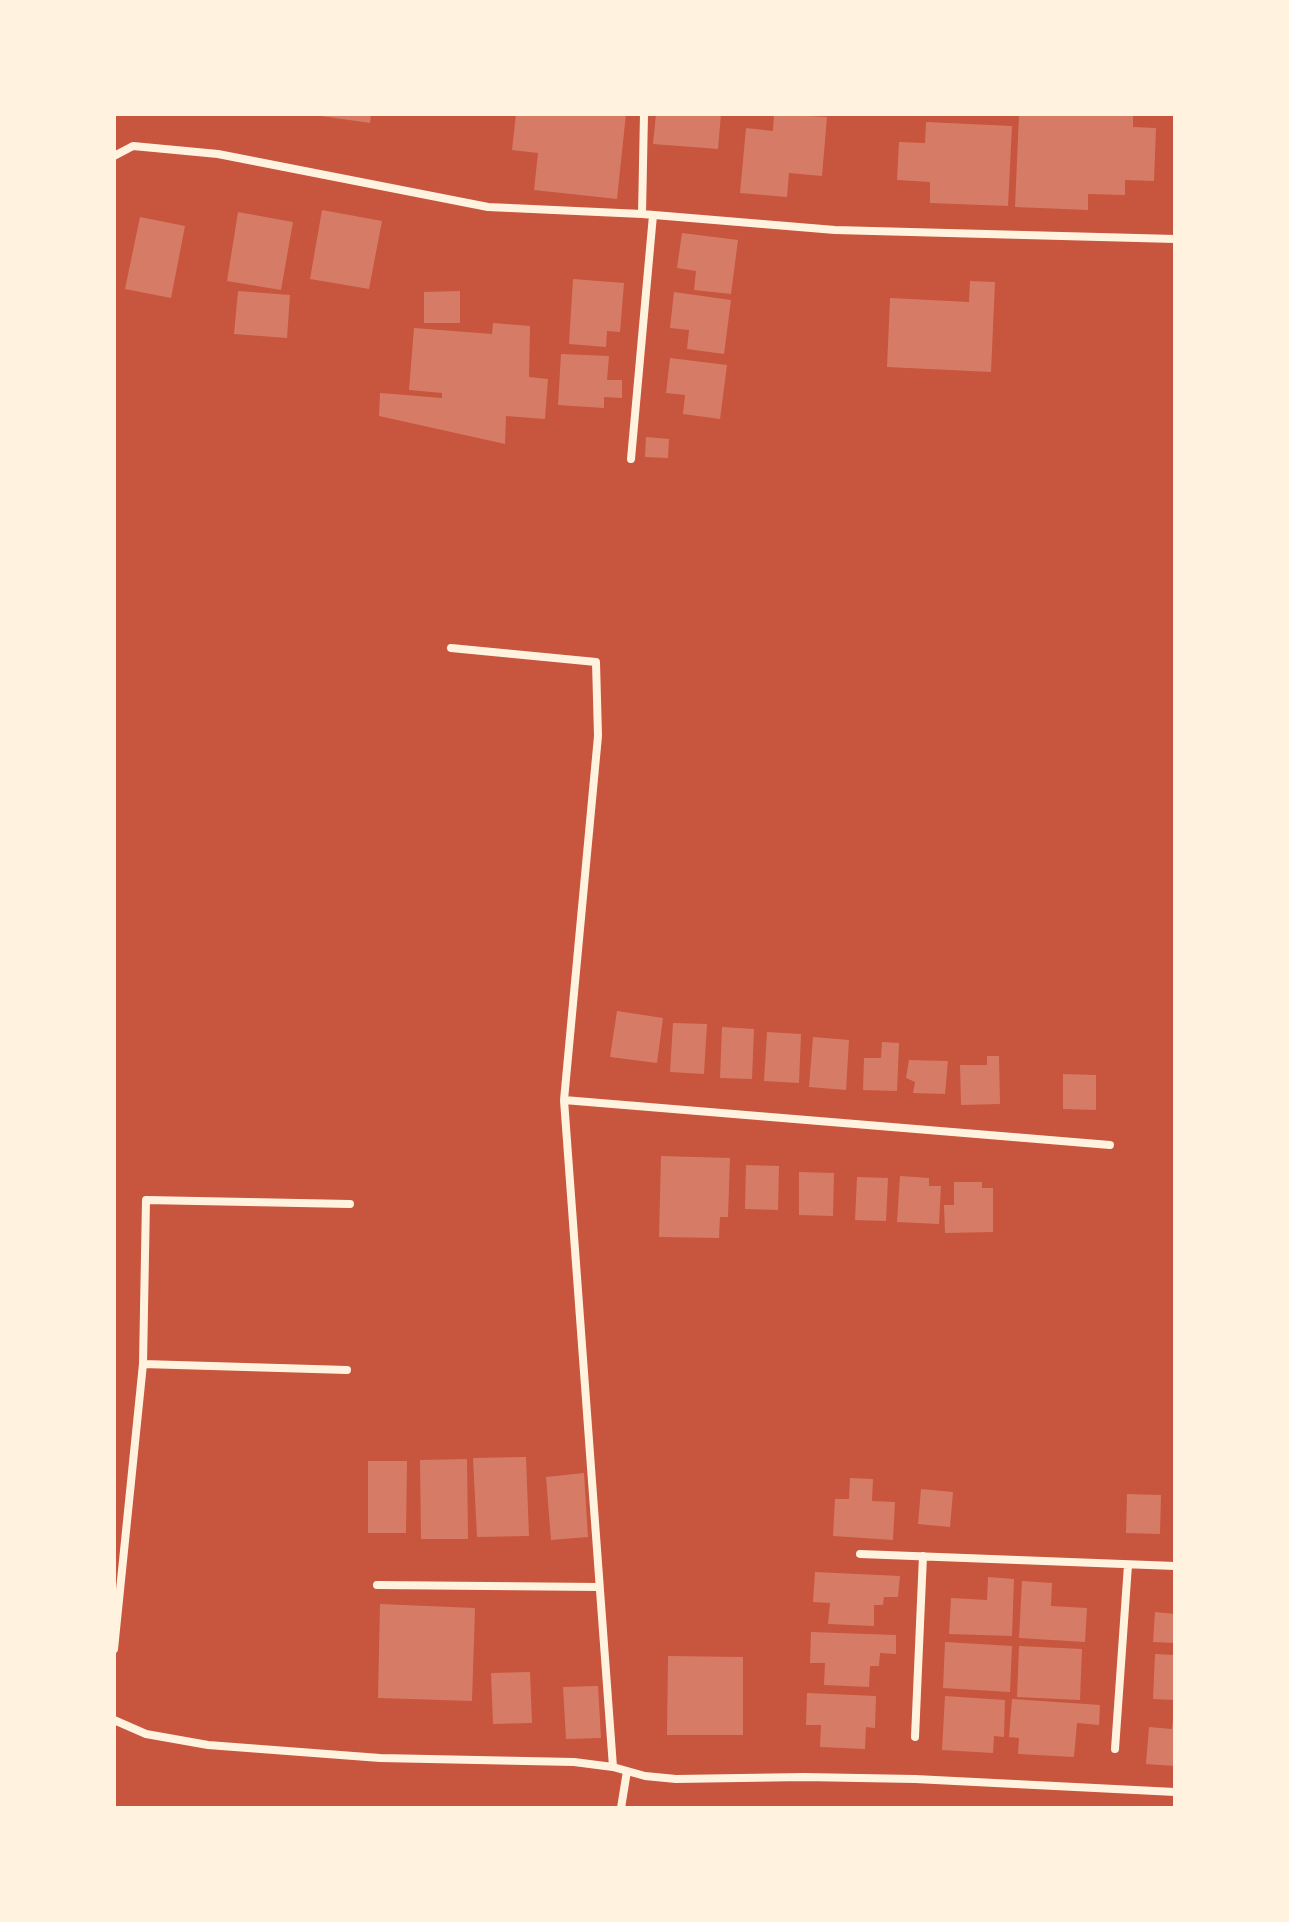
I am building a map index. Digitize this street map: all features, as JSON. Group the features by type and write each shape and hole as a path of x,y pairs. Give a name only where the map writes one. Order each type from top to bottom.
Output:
{"street":[{"path":"642,214 644,114"},
{"path":"114,156 133,146 218,154 488,207 642,214 835,230 1175,239"},
{"path":"631,459 653,215"},
{"path":"451,648 596,662 598,736 564,1100 613,1767"},
{"path":"564,1100 1110,1145"},
{"path":"114,1649 143,1364 146,1200 350,1204"},
{"path":"143,1364 347,1370"},
{"path":"860,1554 1175,1566"},
{"path":"915,1737 923,1556"},
{"path":"1115,1749 1128,1565"},
{"path":"377,1585 599,1587"},
{"path":"114,1720 146,1734 208,1745 380,1758 574,1762 676,1779 915,1779 1175,1792"},
{"path":"621,1808 627,1771"}],"building":[{"path":"321,114 371,114 370,123"},
{"path":"516,114 626,114 617,199 534,190 538,153 512,150"},
{"path":"656,114 721,114 718,149 653,144"},
{"path":"774,114 827,117 822,176 789,173 787,197 740,193 746,128 773,131"},
{"path":"1019,114 1133,114 1133,127 1156,128 1154,181 1125,180 1125,195 1088,194 1088,210 1015,207"},
{"path":"926,122 1012,126 1008,206 930,203 930,182 897,180 899,142 925,143"},
{"path":"322,210 382,221 369,289 310,279"},
{"path":"238,212 293,222 281,290 227,281"},
{"path":"140,217 185,226 171,298 125,289"},
{"path":"682,233 738,240 731,294 694,290 696,271 677,268"},
{"path":"573,279 624,283 620,332 607,331 606,347 569,344"},
{"path":"970,281 995,282 991,372 887,367 890,298 969,302"},
{"path":"238,291 290,295 287,338 234,334"},
{"path":"460,291 460,323 424,323 424,292"},
{"path":"674,292 731,300 724,354 687,349 689,330 670,328"},
{"path":"493,323 530,326 529,377 548,379 545,419 506,416 505,444 379,416 380,393 442,398 442,393 409,390 414,328 492,334"},
{"path":"561,354 609,356 607,380 622,380 622,398 604,397 604,408 558,405"},
{"path":"670,358 727,365 720,419 683,414 685,395 666,393"},
{"path":"646,437 669,439 668,458 645,457"},
{"path":"617,1011 663,1018 657,1063 610,1057"},
{"path":"673,1023 707,1024 704,1074 670,1072"},
{"path":"722,1027 754,1029 752,1079 720,1078"},
{"path":"767,1032 801,1034 799,1083 764,1081"},
{"path":"813,1037 849,1040 846,1090 809,1087"},
{"path":"882,1042 899,1043 897,1091 863,1090 864,1058 881,1058"},
{"path":"987,1056 999,1056 1000,1104 961,1105 960,1065 987,1065"},
{"path":"909,1060 948,1061 945,1094 913,1093 915,1082 906,1078"},
{"path":"1063,1074 1096,1075 1096,1110 1063,1109"},
{"path":"661,1156 730,1158 728,1217 720,1217 719,1238 659,1237"},
{"path":"746,1165 779,1166 778,1210 745,1209"},
{"path":"799,1172 834,1173 833,1216 799,1215"},
{"path":"900,1176 929,1178 929,1186 941,1186 939,1224 897,1222"},
{"path":"857,1177 888,1178 886,1221 855,1220"},
{"path":"954,1182 982,1182 982,1188 993,1188 993,1232 945,1233 944,1205 954,1205"},
{"path":"526,1457 529,1536 477,1537 473,1458"},
{"path":"467,1459 468,1539 421,1539 420,1460"},
{"path":"368,1461 407,1461 406,1533 368,1533"},
{"path":"584,1473 588,1537 551,1540 546,1477"},
{"path":"850,1478 873,1479 872,1501 895,1502 893,1540 833,1536 835,1499 849,1499"},
{"path":"921,1489 953,1492 950,1527 918,1524"},
{"path":"1127,1494 1161,1495 1160,1534 1126,1533"},
{"path":"815,1572 900,1576 898,1597 884,1597 883,1605 874,1605 874,1626 828,1624 830,1603 813,1602"},
{"path":"988,1577 1014,1579 1012,1636 949,1634 951,1598 987,1600"},
{"path":"1022,1581 1052,1583 1051,1606 1087,1608 1085,1642 1019,1638"},
{"path":"380,1604 475,1608 472,1701 378,1698"},
{"path":"1155,1612 1175,1614 1175,1643 1153,1642"},
{"path":"811,1632 896,1635 896,1654 880,1653 879,1666 870,1666 869,1687 824,1685 825,1663 810,1663"},
{"path":"945,1642 1012,1646 1010,1692 943,1688"},
{"path":"1019,1646 1082,1649 1080,1700 1017,1697"},
{"path":"1155,1654 1175,1655 1175,1700 1153,1699"},
{"path":"668,1656 743,1657 743,1735 667,1735"},
{"path":"530,1672 532,1723 493,1724 491,1673"},
{"path":"598,1686 601,1738 566,1739 563,1687"},
{"path":"807,1693 876,1696 875,1728 866,1727 865,1749 820,1747 821,1725 806,1725"},
{"path":"945,1696 1005,1700 1004,1737 994,1736 993,1753 942,1750"},
{"path":"1012,1699 1100,1705 1099,1725 1077,1723 1074,1757 1018,1754 1019,1738 1009,1737"},
{"path":"1173,1719 1175,1766 1146,1764 1149,1727 1172,1729"}]}
